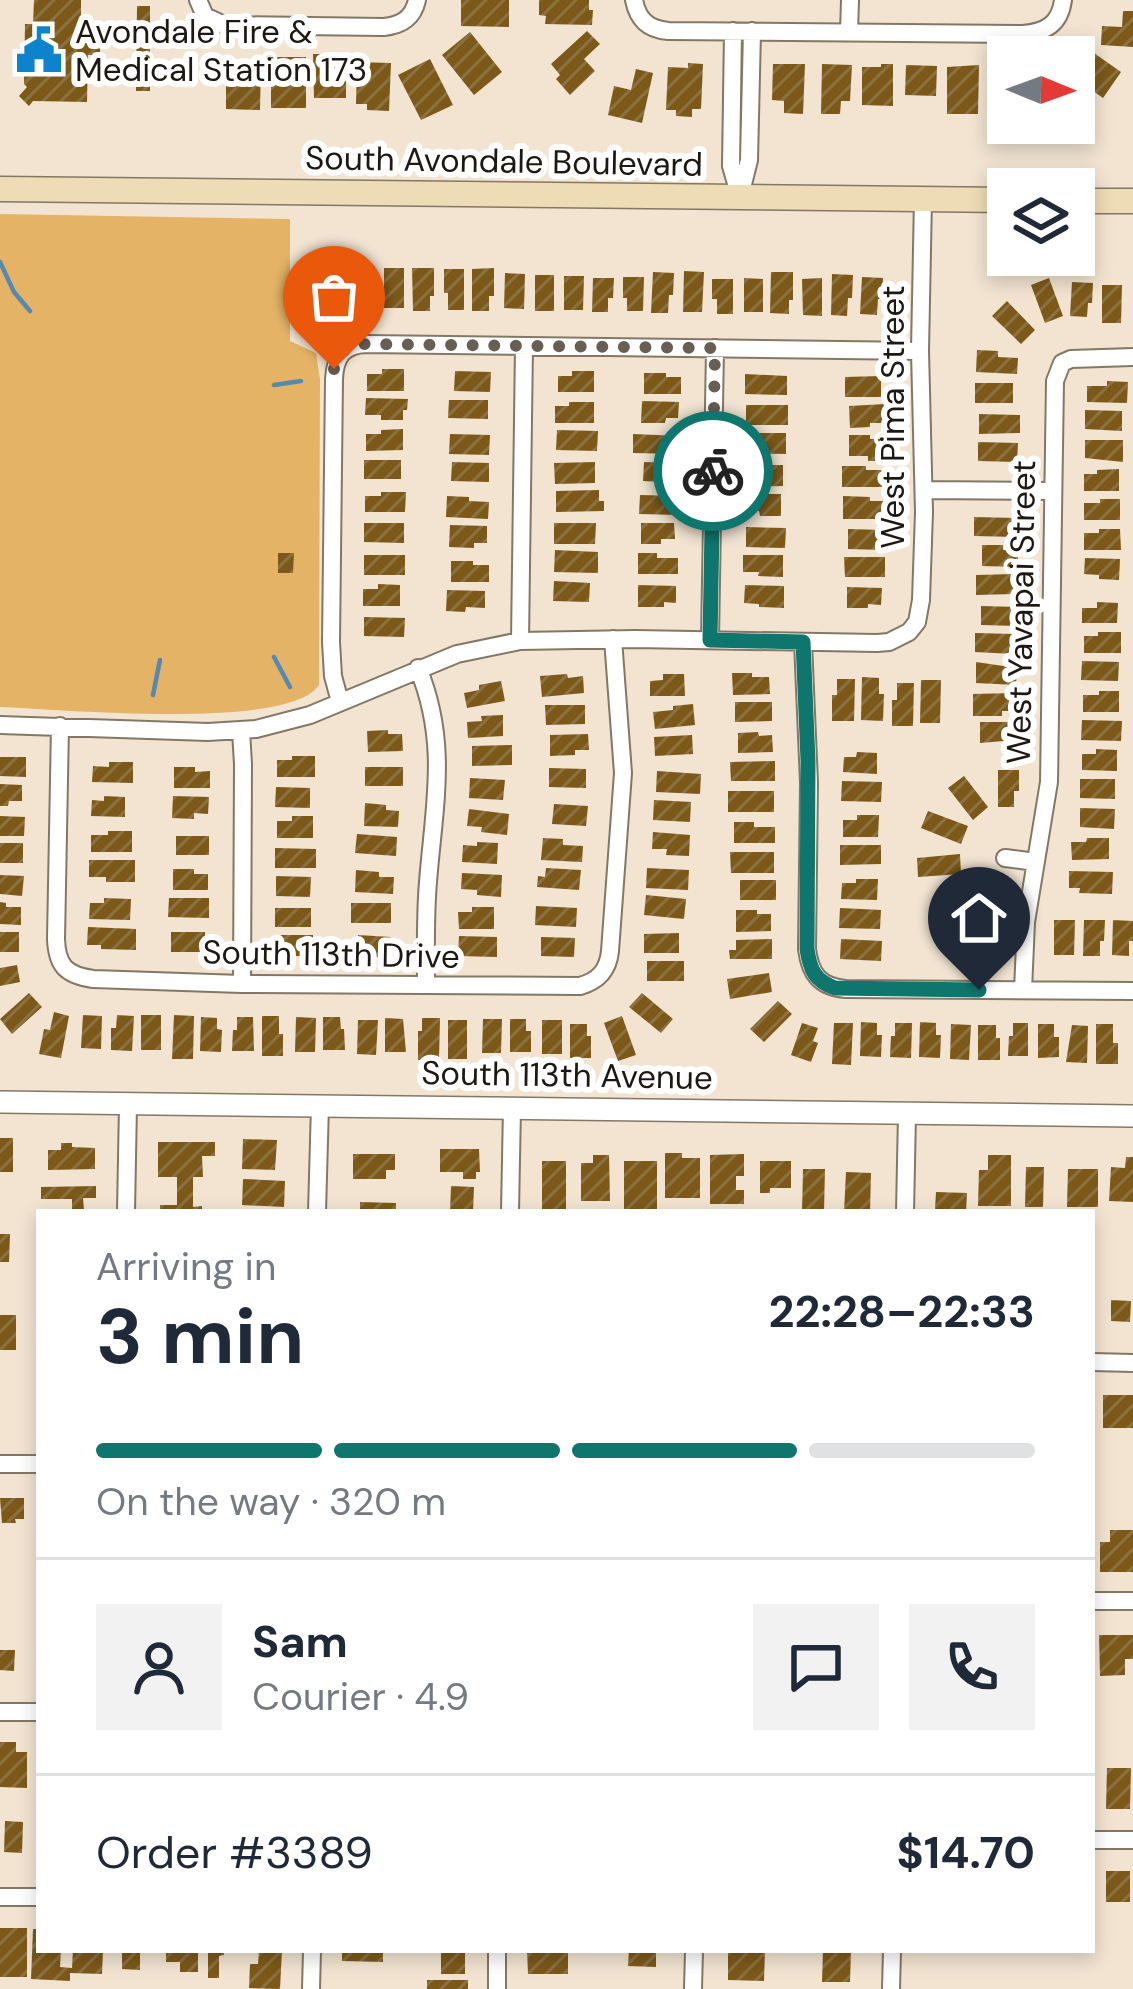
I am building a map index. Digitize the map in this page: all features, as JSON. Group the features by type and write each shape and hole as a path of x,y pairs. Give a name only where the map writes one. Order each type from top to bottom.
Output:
{"main road":[{"name":"South Avondale Boulevard","path":"0,188 987,200"},
{"path":"1095,201 1133,201"}],"street":[{"path":"201,8 224,25 384,27 408,19 417,0"},
{"path":"634,0 643,22 659,30 1023,34 1052,26 1063,0"},
{"path":"849,32 850,0"},
{"path":"740,197 731,166 742,31"},
{"name":"West Pima Street","path":"803,642 889,642 909,632 916,622 922,599 924,490 923,199"},
{"path":"520,641 524,346"},
{"path":"340,702 333,676 331,624 334,379 341,352 348,347 920,351"},
{"path":"710,640 715,348"},
{"name":"West Yavapai Street","path":"1023,990 1025,922 1048,782 1054,389 1062,363 1079,357 1133,357"},
{"path":"924,490 1052,491"},
{"name":"South 113th Drive","path":"60,726 56,939 58,960 73,975 242,984 569,987 598,978 609,961 623,791 613,639"},
{"path":"0,725 241,731 293,720 474,649 520,641 803,642 807,949 817,979 846,989 1133,991"},
{"path":"418,668 432,708 438,764 427,892 426,985"},
{"path":"241,731 242,984"},
{"path":"1006,858 1036,862"},
{"name":"South 113th Avenue","path":"0,1102 1133,1116"},
{"path":"126,1209 128,1104"},
{"path":"317,1209 320,1105"},
{"path":"510,1209 512,1107"},
{"path":"905,1209 907,1114"},
{"path":"1095,1363 1133,1363"},
{"path":"0,1464 36,1464"},
{"path":"1095,1601 1133,1601"},
{"path":"0,1712 36,1712"},
{"path":"1095,1840 1133,1840"},
{"path":"0,1897 36,1898"},
{"path":"311,1989 312,1953"},
{"path":"497,1953 497,1989"},
{"path":"693,1989 694,1953"},
{"path":"891,1989 892,1953"}],"shaded area":[{"path":"0,214 290,219 290,341 316,353 320,379 319,685 299,699 220,713 0,707"}],"building":[{"path":"34,0 81,0 81,25 100,25 100,55 88,55 87,102 33,101 29,106 19,96 27,87 25,24 33,24"},
{"path":"461,0 509,0 509,27 461,26"},
{"path":"539,0 589,0 592,25 545,24 546,16 539,15"},
{"path":"137,6 150,6 150,91 136,91"},
{"path":"1123,11 1133,11 1133,47 1101,45 1102,26 1122,27"},
{"path":"587,31 600,44 584,59 595,71 570,95 551,64"},
{"path":"470,32 502,72 474,95 442,55"},
{"path":"313,54 346,58 346,98 314,98"},
{"path":"1095,54 1121,72 1103,98 1095,92"},
{"path":"271,57 306,57 306,108 271,108"},
{"path":"430,59 453,105 421,120 398,75"},
{"path":"226,61 261,61 260,110 226,109"},
{"path":"357,62 391,63 389,111 356,104"},
{"path":"688,63 703,64 701,109 692,109 692,117 676,116 676,110 666,110 668,67 688,68"},
{"path":"773,64 805,64 803,114 784,113 784,101 772,100"},
{"path":"822,64 852,65 850,101 841,101 840,114 821,114"},
{"path":"893,64 893,106 862,105 862,67"},
{"path":"906,65 937,66 936,96 905,95"},
{"path":"979,65 978,114 947,114 947,67"},
{"path":"636,69 653,73 642,123 608,115 614,86 631,90"},
{"path":"354,265 375,266 370,307 353,306"},
{"path":"384,268 404,268 404,308 384,308"},
{"path":"412,268 434,268 430,311 413,311"},
{"path":"494,268 489,311 472,311 472,269"},
{"path":"444,269 464,269 464,310 448,310"},
{"path":"323,271 345,271 340,305 323,305"},
{"path":"684,271 704,272 702,312 683,312"},
{"path":"653,272 674,273 668,313 651,313"},
{"path":"771,272 793,272 789,314 770,313"},
{"path":"505,273 525,274 524,309 504,308"},
{"path":"832,274 853,275 847,316 831,315"},
{"path":"535,275 554,275 554,311 535,311"},
{"path":"564,276 584,276 583,310 564,310"},
{"path":"623,277 644,277 643,311 627,311"},
{"path":"862,277 883,278 877,315 860,314"},
{"path":"593,278 614,278 608,312 592,312"},
{"path":"744,278 763,279 763,312 744,312"},
{"path":"822,278 822,316 803,315 802,279"},
{"path":"1049,278 1063,316 1045,323 1031,285"},
{"path":"712,279 733,279 733,314 717,314"},
{"path":"295,282 315,282 315,320 295,320"},
{"path":"1072,282 1093,283 1087,317 1070,316"},
{"path":"1102,285 1122,285 1121,323 1102,323"},
{"path":"1007,301 1035,330 1021,344 992,316"},
{"path":"977,350 1018,358 1017,374 976,372"},
{"path":"382,369 404,369 404,391 367,391 367,374 382,374"},
{"path":"455,371 491,372 490,392 454,391"},
{"path":"572,371 594,371 594,392 558,392 558,376 572,376"},
{"path":"644,373 681,377 681,394 644,394"},
{"path":"745,374 787,376 787,395 745,394"},
{"path":"881,376 881,397 845,397 845,377"},
{"path":"1107,381 1128,382 1127,403 1087,402 1087,386 1107,386"},
{"path":"975,383 1013,383 1013,403 975,403"},
{"path":"366,398 408,399 403,420 365,415"},
{"path":"449,400 488,400 488,419 448,418"},
{"path":"642,401 679,402 678,418 641,423"},
{"path":"569,402 594,402 594,423 555,423 555,406 569,406"},
{"path":"885,404 885,423 850,428 849,406"},
{"path":"746,405 788,405 788,425 746,425"},
{"path":"1085,410 1122,411 1122,431 1085,429"},
{"path":"979,414 1020,415 1020,433 979,434"},
{"path":"403,429 403,450 366,451 366,434"},
{"path":"557,430 598,431 597,451 556,450"},
{"path":"745,433 786,433 786,454 745,453"},
{"path":"450,434 490,435 489,455 449,454"},
{"path":"633,434 681,436 680,454 633,453"},
{"path":"849,435 885,439 885,461 849,456"},
{"path":"1085,440 1123,440 1123,462 1085,458"},
{"path":"978,442 1018,443 1017,462 978,461"},
{"path":"364,460 401,460 401,479 364,479"},
{"path":"452,462 489,463 489,482 451,481"},
{"path":"595,462 595,483 555,484 554,463"},
{"path":"644,462 681,463 680,483 643,481"},
{"path":"763,465 783,465 783,486 746,487 746,469 763,469"},
{"path":"842,466 885,470 885,487 842,487"},
{"path":"1119,469 1119,491 1084,491 1084,474"},
{"path":"599,490 604,511 556,512 556,491"},
{"path":"381,492 406,492 405,512 365,512 365,496 381,496"},
{"path":"744,494 781,494 781,516 744,511"},
{"path":"640,495 679,496 679,515 639,514"},
{"path":"447,496 489,502 488,519 446,517"},
{"path":"843,496 887,501 887,519 843,519"},
{"path":"1100,499 1120,499 1120,520 1084,520 1084,503 1100,503"},
{"path":"974,517 1017,518 1017,537 974,536"},
{"path":"364,523 404,523 404,543 364,542"},
{"path":"554,523 596,523 595,544 554,544"},
{"path":"641,523 674,523 675,539 641,544"},
{"path":"450,525 487,526 487,543 474,543 474,548 449,547"},
{"path":"746,527 786,528 785,548 746,547"},
{"path":"848,529 884,530 883,550 848,549"},
{"path":"1099,529 1120,529 1121,550 1084,550 1084,533 1099,533"},
{"path":"982,545 1018,550 1018,567 982,566"},
{"path":"555,550 598,552 598,573 554,572"},
{"path":"278,553 294,553 293,573 278,573"},
{"path":"638,553 678,558 678,574 638,574"},
{"path":"364,555 405,555 405,575 364,575"},
{"path":"743,555 783,555 783,577 743,572"},
{"path":"844,557 885,557 885,577 845,577"},
{"path":"1085,558 1120,559 1119,580 1084,574"},
{"path":"451,561 489,565 489,582 451,582"},
{"path":"1014,574 1014,594 976,595 976,575"},
{"path":"554,581 590,583 589,602 553,601"},
{"path":"378,584 400,585 400,606 363,606 363,589 378,589"},
{"path":"638,585 676,586 676,603 638,607"},
{"path":"745,585 784,586 784,608 744,603"},
{"path":"847,587 882,588 881,605 847,608"},
{"path":"447,590 485,591 485,608 446,611"},
{"path":"1097,602 1118,603 1117,623 1082,623 1082,608 1097,608"},
{"path":"981,606 1018,607 1017,626 981,625"},
{"path":"364,617 405,618 404,637 364,636"},
{"path":"1098,632 1121,632 1121,653 1084,653 1084,636 1098,636"},
{"path":"975,633 1013,634 1013,654 975,652"},
{"path":"1082,661 1119,662 1118,681 1081,680"},
{"path":"976,662 1017,668 1016,685 976,683"},
{"path":"732,673 769,677 770,694 733,695"},
{"path":"567,674 568,678 583,676 584,693 542,697 540,676"},
{"path":"663,674 684,674 685,696 650,696 650,681 663,680"},
{"path":"862,677 879,678 883,721 861,720"},
{"path":"837,679 855,679 854,721 832,721"},
{"path":"921,680 941,680 940,723 920,723"},
{"path":"501,681 505,701 467,708 464,693"},
{"path":"897,683 914,683 913,726 892,726"},
{"path":"1099,691 1119,691 1119,712 1083,712 1083,695 1099,695"},
{"path":"1015,693 1015,711 973,716 973,694"},
{"path":"735,702 772,702 772,721 735,722"},
{"path":"693,704 695,725 655,729 653,712"},
{"path":"545,705 585,705 585,724 546,725"},
{"path":"503,715 503,736 468,738 467,722"},
{"path":"1082,720 1122,721 1121,741 1081,740"},
{"path":"980,722 1015,722 1015,740 980,743"},
{"path":"388,730 388,734 402,734 403,751 368,752 367,731"},
{"path":"758,732 759,736 772,735 773,752 738,753 738,733"},
{"path":"588,734 589,750 550,756 550,735"},
{"path":"692,735 693,754 655,756 654,737"},
{"path":"512,745 512,765 472,766 472,746"},
{"path":"1096,749 1117,750 1117,771 1082,770 1082,754 1096,754"},
{"path":"857,752 877,753 877,774 843,772 844,757 856,757"},
{"path":"292,756 315,756 315,777 277,777 277,760 292,760"},
{"path":"0,757 26,757 26,777 0,776"},
{"path":"775,761 775,781 731,781 730,762"},
{"path":"109,762 133,762 133,783 92,782 93,766 109,767"},
{"path":"174,767 210,771 210,788 174,788"},
{"path":"365,767 403,767 403,786 365,786"},
{"path":"549,768 586,769 586,788 549,787"},
{"path":"998,770 1019,770 1014,807 998,807"},
{"path":"657,771 701,774 700,794 656,792"},
{"path":"964,776 988,807 973,820 948,788"},
{"path":"470,778 505,780 503,800 469,798"},
{"path":"1080,779 1115,779 1115,799 1080,798"},
{"path":"842,781 882,782 881,802 841,801"},
{"path":"0,784 22,785 22,801 0,806"},
{"path":"276,787 310,788 310,808 275,807"},
{"path":"728,791 774,791 774,812 728,812"},
{"path":"104,796 125,797 125,817 91,816 92,800 104,801"},
{"path":"173,796 209,797 208,814 172,818"},
{"path":"654,800 691,802 690,822 653,820"},
{"path":"365,803 399,811 398,827 364,826"},
{"path":"554,804 588,806 586,826 552,824"},
{"path":"1080,808 1115,809 1114,829 1080,827"},
{"path":"469,809 509,814 507,835 467,826"},
{"path":"928,811 968,826 961,844 921,828"},
{"path":"857,815 879,815 878,837 843,837 843,820 857,820"},
{"path":"0,816 25,817 24,836 0,836"},
{"path":"292,816 313,816 313,838 277,838 277,821 292,821"},
{"path":"734,822 775,827 775,843 734,843"},
{"path":"108,831 132,831 132,852 91,852 91,835 108,835"},
{"path":"653,832 690,835 689,856 652,849"},
{"path":"357,834 397,837 396,856 355,853"},
{"path":"176,836 209,836 209,855 176,855"},
{"path":"543,838 583,846 582,862 541,860"},
{"path":"1087,838 1109,838 1109,859 1072,860 1071,842 1086,842"},
{"path":"477,842 498,843 497,864 462,862 463,845 477,846"},
{"path":"0,843 23,843 23,863 0,863"},
{"path":"840,845 881,845 881,864 840,865"},
{"path":"275,848 316,849 316,868 275,868"},
{"path":"730,852 774,852 774,873 731,873"},
{"path":"960,854 961,874 918,877 917,858"},
{"path":"89,860 135,860 135,882 89,877"},
{"path":"546,868 581,870 579,890 537,887 538,876 545,877"},
{"path":"647,868 689,870 688,890 646,888"},
{"path":"173,869 208,874 208,890 173,890"},
{"path":"356,870 394,877 393,894 355,892"},
{"path":"1069,871 1113,872 1112,894 1069,888"},
{"path":"462,873 502,875 501,897 461,889"},
{"path":"0,875 24,876 22,896 0,894"},
{"path":"276,876 311,877 310,897 276,896"},
{"path":"856,879 878,879 877,900 841,899 842,883 856,883"},
{"path":"740,880 776,880 776,900 740,900"},
{"path":"963,881 976,897 942,923 929,907"},
{"path":"646,895 686,899 684,919 644,915"},
{"path":"104,898 131,899 130,920 89,919 90,903 104,903"},
{"path":"169,898 209,898 209,918 168,917"},
{"path":"0,902 21,907 21,925 0,924"},
{"path":"351,903 391,903 391,923 351,923"},
{"path":"979,903 997,911 979,953 961,945"},
{"path":"536,906 577,908 576,927 535,925"},
{"path":"472,907 494,907 494,929 459,929 458,912 472,912"},
{"path":"275,908 311,908 311,927 275,927"},
{"path":"840,908 881,910 880,929 839,928"},
{"path":"736,910 771,914 771,931 736,932"},
{"path":"1054,920 1075,920 1074,955 1054,955"},
{"path":"1084,920 1105,920 1100,956 1083,956"},
{"path":"1113,920 1133,921 1129,956 1112,955"},
{"path":"88,927 136,929 136,950 87,945"},
{"path":"0,932 19,932 19,952 0,952"},
{"path":"171,932 205,932 205,952 171,952"},
{"path":"679,933 679,953 644,953 644,934"},
{"path":"275,935 313,935 313,956 275,952"},
{"path":"358,935 391,937 390,954 356,956"},
{"path":"459,936 497,937 497,957 458,956"},
{"path":"541,937 575,938 574,957 541,956"},
{"path":"772,939 772,959 730,959 729,950 736,950 736,940"},
{"path":"841,939 882,941 881,961 840,959"},
{"path":"647,961 684,961 684,981 647,981"},
{"path":"17,965 20,982 0,986 0,968"},
{"path":"769,973 772,992 730,999 727,979"},
{"path":"29,993 42,1007 12,1034 0,1019"},
{"path":"642,993 673,1019 661,1033 629,1007"},
{"path":"778,1001 792,1014 764,1042 750,1029"},
{"path":"54,1012 69,1016 61,1058 39,1054 44,1029 50,1030"},
{"path":"83,1015 102,1016 101,1049 81,1048"},
{"path":"117,1015 134,1016 132,1051 111,1050 111,1028 116,1028"},
{"path":"141,1015 161,1015 161,1050 141,1050"},
{"path":"174,1015 194,1016 193,1059 172,1059"},
{"path":"262,1016 279,1016 283,1056 262,1056"},
{"path":"622,1016 636,1055 618,1061 604,1023"},
{"path":"201,1017 217,1018 221,1052 200,1051"},
{"path":"237,1017 253,1017 254,1051 232,1051"},
{"path":"296,1017 316,1018 315,1052 295,1052"},
{"path":"323,1017 340,1017 345,1050 323,1050"},
{"path":"385,1018 403,1019 406,1052 385,1052"},
{"path":"422,1018 440,1018 439,1060 418,1060"},
{"path":"483,1019 502,1019 501,1053 482,1053"},
{"path":"510,1019 526,1019 531,1052 510,1052"},
{"path":"358,1020 378,1020 376,1055 357,1054"},
{"path":"448,1020 467,1020 467,1059 448,1059"},
{"path":"542,1020 562,1020 562,1054 542,1054"},
{"path":"861,1022 877,1023 881,1057 860,1056"},
{"path":"920,1022 936,1023 936,1035 941,1035 940,1058 919,1057"},
{"path":"802,1023 818,1028 811,1062 791,1055"},
{"path":"834,1023 853,1023 851,1065 832,1064"},
{"path":"895,1023 912,1023 911,1058 890,1057"},
{"path":"1013,1023 1028,1023 1028,1056 1008,1056"},
{"path":"570,1024 587,1024 591,1058 570,1058"},
{"path":"951,1024 971,1025 969,1060 950,1059"},
{"path":"1038,1024 1054,1024 1059,1057 1038,1058"},
{"path":"1096,1024 1113,1024 1118,1064 1096,1064"},
{"path":"978,1025 996,1025 1000,1060 978,1060"},
{"path":"1072,1025 1088,1026 1087,1063 1066,1062"},
{"path":"0,1138 13,1138 13,1172 0,1172"},
{"path":"243,1139 277,1140 275,1170 242,1169"},
{"path":"158,1142 215,1142 215,1156 202,1156 203,1177 193,1177 193,1207 202,1209 160,1209 160,1205 177,1205 177,1177 158,1177"},
{"path":"61,1143 95,1148 95,1169 48,1170 48,1150 61,1150"},
{"path":"440,1149 479,1149 476,1179 463,1179 463,1172 440,1172"},
{"path":"665,1153 700,1158 700,1198 665,1198"},
{"path":"353,1154 395,1154 395,1170 386,1170 386,1179 353,1179"},
{"path":"744,1154 744,1176 736,1176 736,1190 744,1190 744,1204 710,1204 710,1155"},
{"path":"593,1155 609,1155 610,1201 581,1201 581,1163 593,1163"},
{"path":"988,1155 1011,1155 1011,1206 978,1206 979,1170 988,1170"},
{"path":"1126,1157 1133,1157 1133,1202 1109,1201 1111,1167 1125,1168"},
{"path":"542,1161 566,1161 566,1209 542,1209"},
{"path":"624,1161 657,1161 657,1209 624,1209"},
{"path":"760,1161 791,1161 791,1188 760,1193"},
{"path":"1026,1167 1044,1167 1043,1207 1025,1207"},
{"path":"803,1169 825,1169 824,1209 802,1209"},
{"path":"1068,1169 1098,1169 1098,1207 1067,1207"},
{"path":"846,1172 871,1173 870,1209 844,1209"},
{"path":"243,1179 285,1181 284,1207 242,1205"},
{"path":"96,1186 96,1198 83,1198 84,1209 72,1209 72,1199 41,1199 41,1187"},
{"path":"451,1186 474,1187 473,1209 450,1209"},
{"path":"936,1192 967,1193 966,1209 935,1209"},
{"path":"360,1202 396,1203 396,1209 360,1209"},
{"path":"0,1234 10,1234 9,1262 0,1262"},
{"path":"1111,1300 1131,1301 1130,1322 1111,1321"},
{"path":"0,1315 16,1315 16,1350 0,1350"},
{"path":"1103,1395 1133,1395 1133,1428 1103,1428"},
{"path":"0,1498 24,1498 24,1519 2,1523"},
{"path":"1110,1530 1133,1530 1133,1572 1100,1572 1100,1542 1110,1542"},
{"path":"1099,1635 1133,1635 1133,1659 1125,1659 1125,1675 1100,1676"},
{"path":"0,1650 15,1650 14,1671 0,1670"},
{"path":"0,1742 16,1742 16,1752 27,1752 27,1788 0,1787"},
{"path":"1107,1768 1131,1768 1130,1809 1106,1809"},
{"path":"5,1821 23,1822 22,1853 4,1852"},
{"path":"1106,1871 1130,1871 1130,1902 1106,1902"},
{"path":"0,1928 27,1928 27,1977 0,1977"},
{"path":"33,1929 36,1953 61,1953 60,1967 72,1968 73,1953 103,1953 102,1974 70,1973 70,1981 31,1979"},
{"path":"122,1953 140,1953 140,1970 122,1969"},
{"path":"166,1953 198,1953 198,1972 180,1972 180,1962 166,1962"},
{"path":"208,1953 224,1953 219,1956 219,1978 208,1978"},
{"path":"259,1953 282,1953 280,1989 249,1988 250,1964 258,1964"},
{"path":"342,1953 383,1953 383,1962 342,1961"},
{"path":"441,1953 465,1953 465,1974 441,1974"},
{"path":"527,1953 568,1953 568,1974 528,1974"},
{"path":"629,1953 656,1953 656,1967 628,1966"},
{"path":"728,1953 765,1953 764,1981 728,1980"},
{"path":"823,1953 851,1953 850,1982 822,1982"},
{"path":"427,1980 468,1980 468,1989 427,1989"}],"waterway":[{"path":"0,262 14,292 30,311"},
{"path":"274,385 301,381"},
{"path":"274,657 290,687"},
{"path":"153,695 160,660"}],"way so far":[{"path":"334,369 341,352 366,344 715,348 713,471"}],"place":[{"name":"Avondale Fire & Medical Station 173","path":"39,50"}],"route":[{"path":"713,471 710,640 803,642 807,949 812,970 817,979 835,988 979,990"}]}
